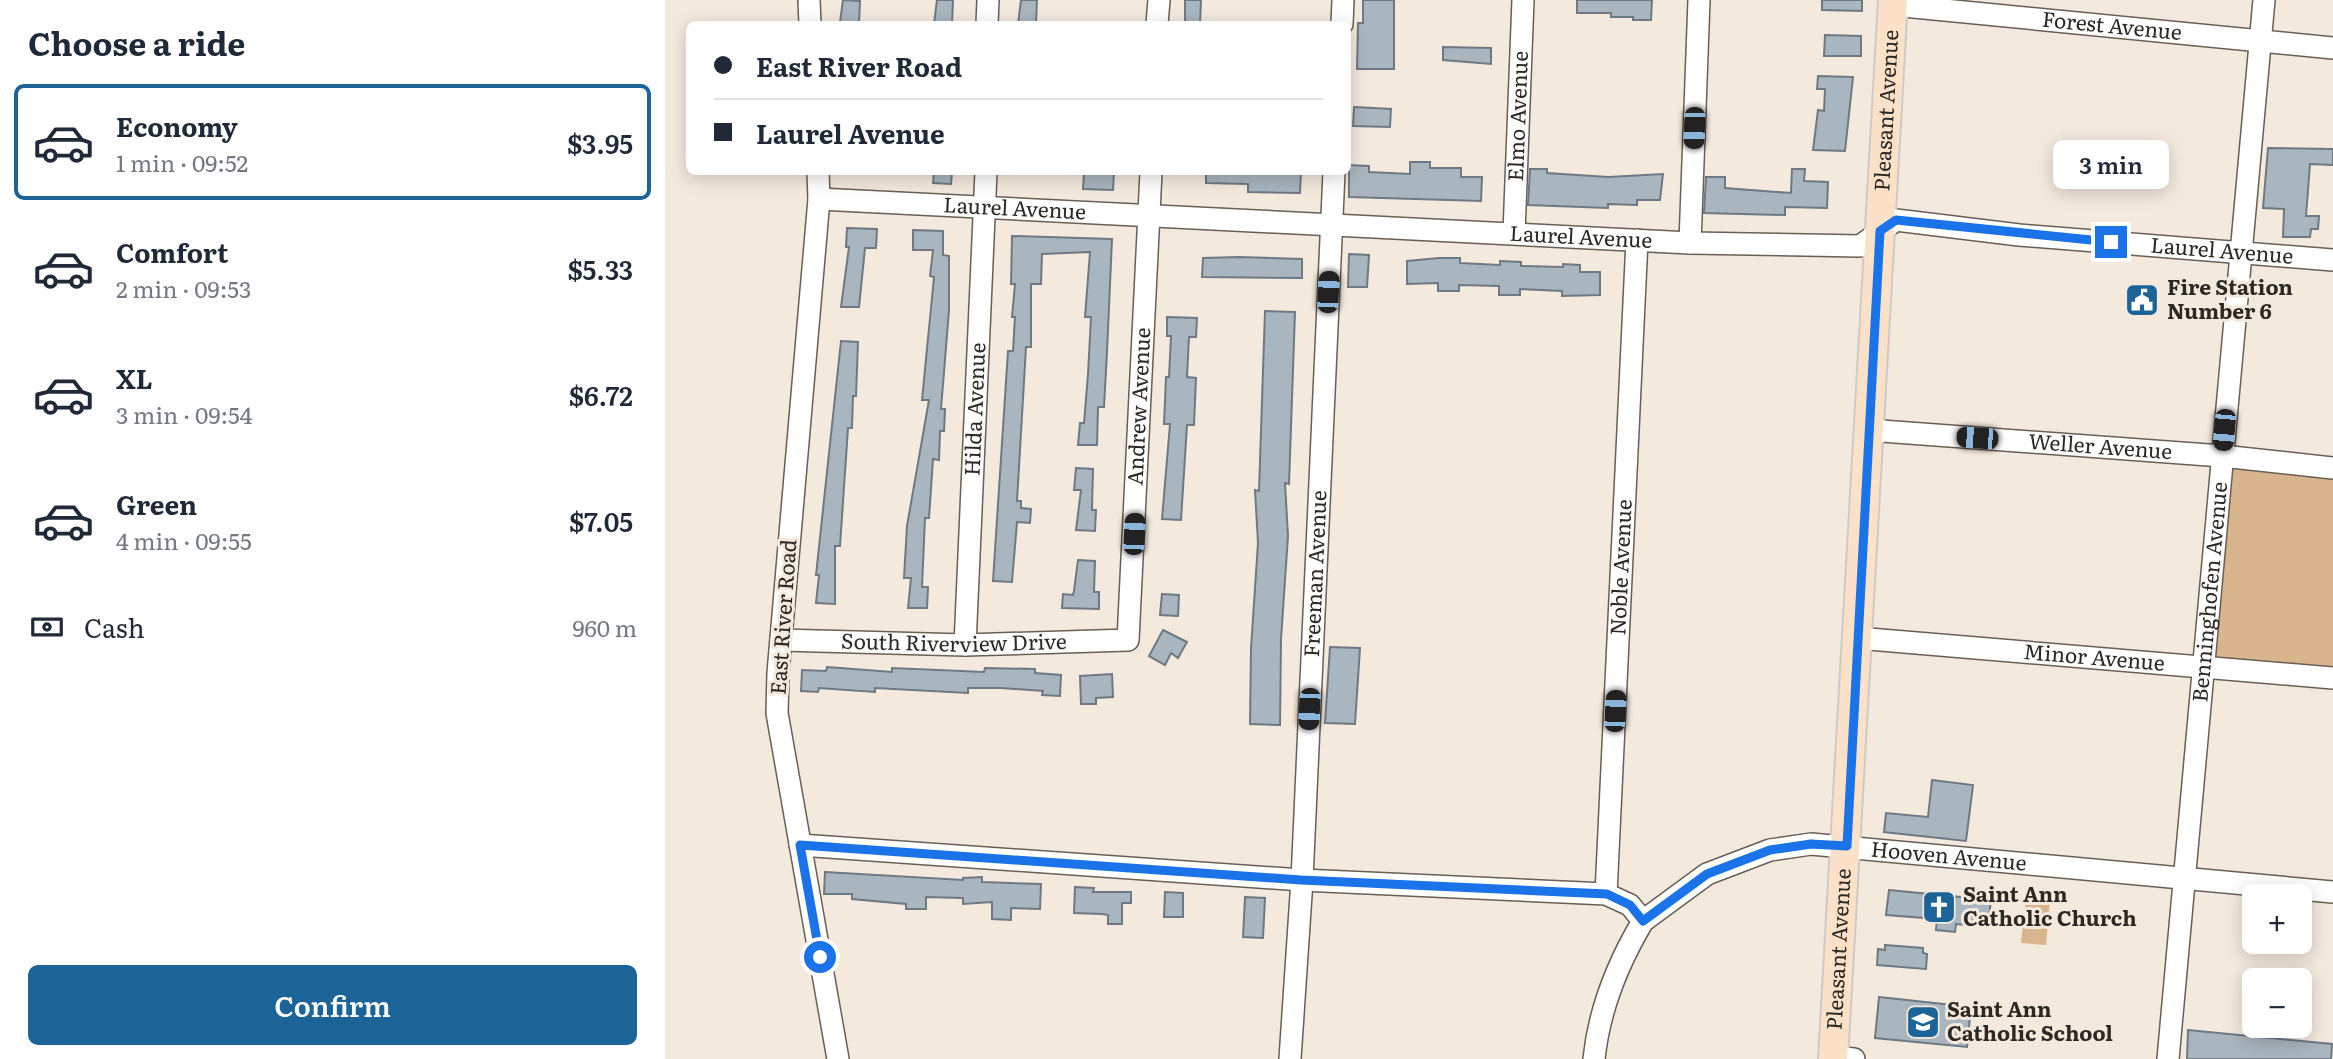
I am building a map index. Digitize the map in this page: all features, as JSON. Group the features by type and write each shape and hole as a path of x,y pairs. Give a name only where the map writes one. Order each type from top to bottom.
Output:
{"main road":[{"name":"Pleasant Avenue","path":"1840,1058 1857,638 1893,3"}],"street":[{"path":"809,0 810,21"},
{"path":"987,21 988,0"},
{"path":"1157,21 1159,0"},
{"path":"1342,21 1343,0"},
{"name":"Elmo Avenue","path":"1514,233 1523,0"},
{"path":"1690,243 1699,0"},
{"name":"Benninghofen Avenue","path":"2168,1059 2264,0"},
{"name":"Forest Avenue","path":"1893,3 2333,48"},
{"name":"East River Road","path":"818,175 819,199 777,713 838,1059"},
{"name":"Hilda Avenue","path":"965,645 986,175"},
{"name":"Andrew Avenue","path":"1129,640 1151,175"},
{"name":"Freeman Avenue","path":"1290,1059 1301,880 1334,175"},
{"name":"Laurel Avenue","path":"819,199 1690,243 1860,246 1896,220 2019,235 2333,260"},
{"name":"Noble Avenue","path":"1607,894 1637,240"},
{"name":"Weller Avenue","path":"1868,430 2222,456 2333,468"},
{"name":"Minor Avenue","path":"1857,638 2333,678"},
{"name":"South Riverview Drive","path":"782,640 965,645 1129,640"},
{"name":"Hooven Avenue","path":"1643,921 1707,874 1770,850 1811,844 2333,892"},
{"path":"800,845 1301,880 1607,894 1630,905 1643,921 1626,950 1603,1009 1594,1059"}],"shaded area":[{"path":"2222,456 2333,468 2333,678 2203,666"},
{"path":"2026,898 2050,900 2046,945 2021,943"}],"building":[{"path":"843,0 860,1 859,21 840,21"},
{"path":"937,0 953,0 952,21 934,21"},
{"path":"1021,0 1037,0 1036,21 1018,21"},
{"path":"1185,0 1201,0 1200,21 1185,21"},
{"path":"1363,0 1394,0 1394,69 1357,69 1358,23 1363,23"},
{"path":"1577,0 1652,0 1651,20 1611,17 1611,13 1577,13"},
{"path":"1822,0 1862,0 1862,11 1822,10"},
{"path":"1825,35 1861,36 1861,56 1824,56"},
{"path":"1443,47 1491,48 1491,64 1443,60"},
{"path":"1818,76 1853,77 1845,151 1813,150 1818,110 1824,111 1825,89 1817,89"},
{"path":"1354,107 1391,109 1390,127 1353,126"},
{"path":"2268,148 2333,149 2333,165 2310,164 2306,216 2319,216 2318,229 2311,229 2310,237 2283,237 2284,209 2263,208"},
{"path":"1410,162 1430,162 1430,168 1461,168 1461,177 1482,177 1481,201 1349,197 1351,165 1369,166 1369,172 1410,174"},
{"path":"1530,169 1547,169 1547,173 1608,177 1663,174 1660,200 1637,200 1637,205 1608,204 1608,208 1528,205"},
{"path":"1792,169 1805,169 1804,181 1828,182 1827,208 1785,207 1785,215 1704,213 1706,177 1725,177 1725,188 1791,193"},
{"path":"934,175 952,175 951,184 933,183"},
{"path":"1084,175 1114,175 1113,190 1083,189"},
{"path":"1206,175 1301,175 1300,193 1248,192 1248,184 1206,183"},
{"path":"847,228 877,229 876,248 865,248 859,307 841,307 849,247 846,247"},
{"path":"913,230 943,231 943,255 949,256 949,310 941,409 945,409 944,431 940,431 939,460 933,459 929,518 925,518 922,587 928,587 927,608 908,608 911,578 904,578 907,526 929,400 922,400 934,277 930,276 933,250 913,250"},
{"path":"1012,236 1112,239 1104,407 1098,407 1097,445 1078,445 1080,423 1084,423 1088,374 1091,317 1085,317 1090,252 1042,254 1041,284 1031,284 1031,347 1026,347 1017,501 1021,501 1021,508 1031,509 1030,523 1017,522 1012,582 993,581 1008,351 1013,351 1015,317 1012,317 1015,284 1011,284"},
{"path":"1349,254 1369,255 1367,287 1348,287"},
{"path":"1203,258 1302,259 1302,278 1202,277"},
{"path":"1460,258 1460,263 1500,265 1500,261 1521,262 1521,266 1580,265 1580,272 1600,272 1600,295 1562,296 1562,291 1520,289 1520,295 1499,295 1499,286 1459,285 1459,291 1438,291 1438,283 1407,284 1407,261"},
{"path":"1265,311 1295,312 1289,484 1285,483 1288,536 1281,639 1280,725 1250,724 1251,648 1258,543 1255,490 1259,491"},
{"path":"1167,317 1197,318 1196,337 1189,337 1187,377 1196,378 1194,425 1187,425 1181,520 1162,519 1170,424 1164,424 1171,336 1167,336"},
{"path":"841,341 858,342 856,396 853,396 852,428 848,428 840,546 835,546 835,604 816,603 819,575 816,575"},
{"path":"1076,468 1093,469 1092,510 1096,510 1095,531 1076,530 1081,490 1074,490"},
{"path":"1078,560 1095,561 1094,592 1099,592 1099,609 1062,608 1063,594 1073,595"},
{"path":"1162,594 1179,595 1178,616 1160,615"},
{"path":"1163,630 1187,642 1178,658 1171,653 1165,665 1149,656"},
{"path":"1330,647 1360,648 1355,724 1325,723"},
{"path":"827,667 892,672 892,668 984,672 985,668 1035,669 1035,673 1061,675 1060,696 1042,695 1043,691 1001,688 968,688 968,693 875,688 875,692 819,688 818,692 801,691 802,670 826,671"},
{"path":"1112,674 1113,697 1096,698 1096,704 1081,704 1080,676"},
{"path":"1932,780 1973,785 1966,841 1884,832 1886,813 1928,817"},
{"path":"825,872 963,880 982,877 982,882 1041,884 1040,909 1011,908 1011,920 992,919 992,902 963,904 963,898 926,897 926,909 906,909 906,904 852,899 852,894 824,894"},
{"path":"1075,887 1094,888 1093,892 1131,892 1131,903 1122,903 1122,924 1108,924 1108,915 1074,913"},
{"name":"Saint Ann Catholic Church","path":"1889,890 1991,900 1988,927 1956,924 1955,932 1936,930 1937,919 1886,915"},
{"path":"1165,892 1183,893 1183,917 1164,917"},
{"path":"1245,897 1265,898 1263,938 1243,937"},
{"path":"1885,945 1923,948 1923,953 1927,954 1926,969 1877,965 1878,949 1885,950"},
{"name":"Saint Ann Catholic School","path":"1879,997 1971,1007 1967,1047 1875,1038"},
{"path":"2188,1030 2242,1035 2242,1038 2332,1044 2331,1059 2187,1059"}],"place":[{"name":"Fire Station Number 6","path":"2142,300"},
{"name":"Saint Ann Catholic Church","path":"1939,907"},
{"name":"Saint Ann Catholic School","path":"1923,1022"}],"route":[{"path":"820,957 800,845 1301,880 1607,894 1630,905 1643,921 1707,874 1770,850 1811,844 1847,846 1880,231 1896,220 2019,235 2111,242"}]}
